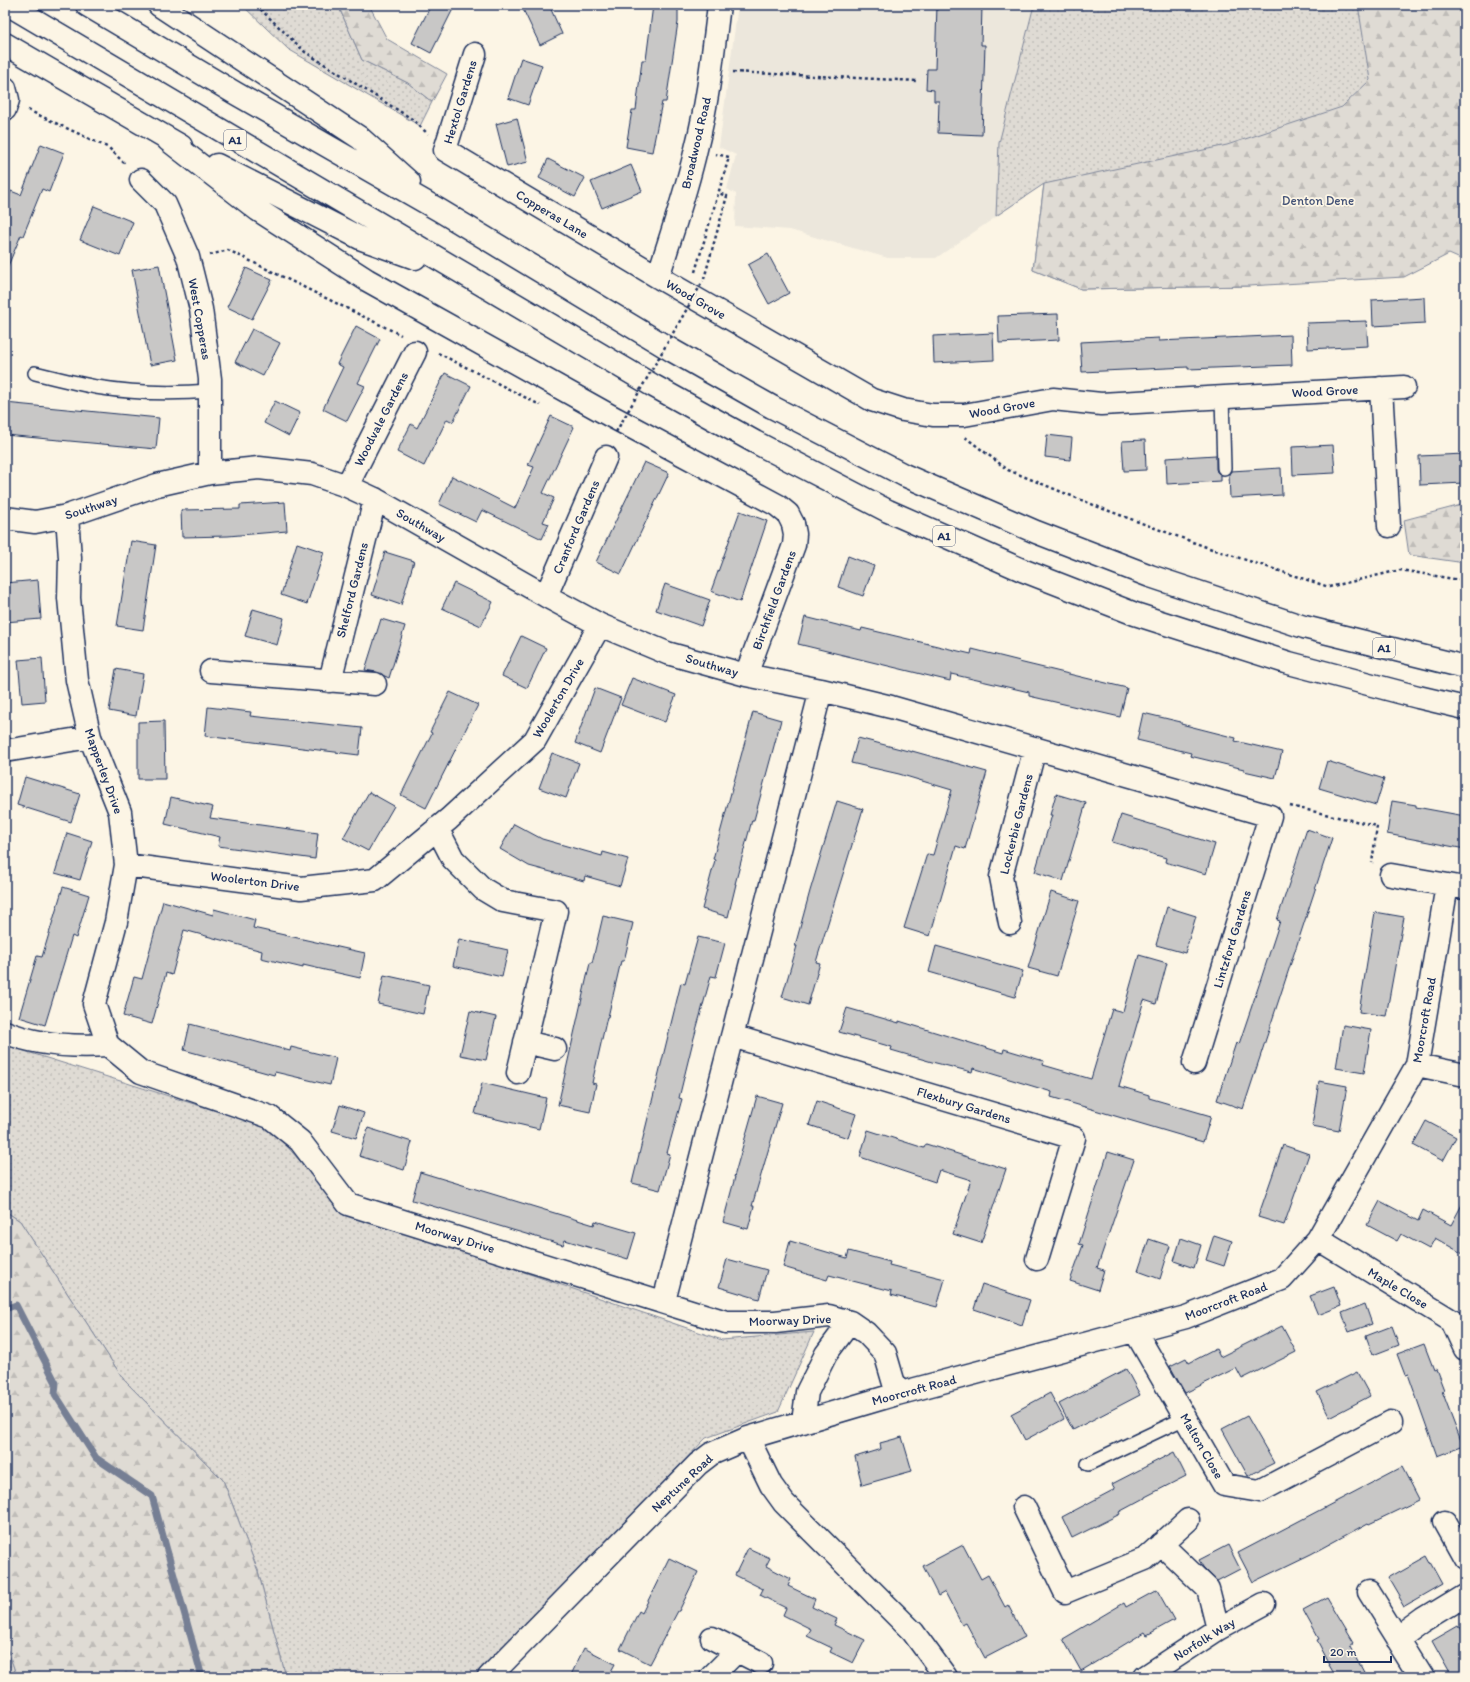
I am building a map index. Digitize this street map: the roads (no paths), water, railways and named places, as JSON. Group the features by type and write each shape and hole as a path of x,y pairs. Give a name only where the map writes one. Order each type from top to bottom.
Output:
{"main road":[{"name":"A1","path":"9,5 652,385 754,442 888,511 1022,570 1135,614 1289,663 1465,708"},
{"name":"A1","path":"87,5 235,93 439,210 673,351 772,407 904,476 1036,532 1150,576 1304,626 1465,667"},
{"path":"159,5 360,138 439,210"},
{"name":"Broadwood Road","path":"658,277 685,193 697,148 712,69 719,5"},
{"path":"5,44 168,140 362,239 462,274"},
{"name":"Hextol Gardens","path":"445,150 475,54"},
{"name":"Birchfield Gardens","path":"168,140 258,210 367,280 609,415 777,505 788,514 793,524 795,534 794,545 746,675"},
{"name":"Copperas Lane","path":"445,150 658,277"},
{"name":"West Copperas","path":"142,180 165,204 189,261 201,310 210,379 210,473"},
{"name":"Wood Grove","path":"658,277 695,287 872,400 903,410 933,415 964,415 1054,399 1101,404 1404,387"},
{"name":"Woodvale Gardens","path":"347,486 419,347"},
{"path":"1381,388 1389,526"},
{"name":"Cranford Gardens","path":"546,596 606,457"},
{"name":"Southway","path":"5,518 35,522 67,516 157,484 210,473 259,468 312,474 347,486 375,499 600,625 668,653 746,675 821,690 891,707 1270,816"},
{"name":"Shelford Gardens","path":"330,681 375,499"},
{"name":"Mapperley Drive","path":"67,516 70,558 69,598 77,680 90,738 120,812 126,865 116,922 94,1004 108,1045"},
{"name":"Woolerton Drive","path":"126,865 301,888 375,880 437,828 535,740 600,625"},
{"path":"211,672 375,684"},
{"path":"664,1302 821,690"},
{"path":"5,751 90,738"},
{"name":"Lockerbie Gardens","path":"1010,923 1001,877 1035,748"},
{"name":"Lintzford Gardens","path":"1194,1063 1270,816"},
{"path":"437,828 453,859 483,889 503,901 556,911 518,1074"},
{"path":"1391,875 1456,886"},
{"name":"Moorcroft Road","path":"748,1438 897,1394 1186,1318 1282,1279 1318,1240 1417,1065 1456,886"},
{"path":"5,1032 19,1038 80,1047 108,1045"},
{"name":"Flexbury Gardens","path":"732,1036 1074,1138 1037,1259"},
{"path":"526,1042 555,1049"},
{"name":"Moorway Drive","path":"108,1045 141,1072 270,1117 300,1141 348,1204 726,1322 775,1322 829,1316 850,1322 866,1333 885,1353 897,1394"},
{"path":"1417,1065 1465,1075"},
{"name":"Maple Close","path":"1318,1240 1452,1321 1465,1349"},
{"path":"803,1422 806,1392 826,1354 850,1322"},
{"name":"Malton Close","path":"1135,1331 1224,1485 1260,1491 1391,1422"},
{"path":"748,1438 771,1485 784,1503 913,1632 944,1676"},
{"name":"Neptune Road","path":"490,1677 698,1464 710,1454 748,1438"},
{"path":"1024,1507 1065,1592 1144,1559 1188,1520"},
{"path":"1445,1522 1465,1558"},
{"path":"1161,1544 1208,1589 1218,1629"},
{"path":"1369,1592 1422,1677"},
{"path":"1398,1639 1424,1620 1465,1595"},
{"name":"Norfolk Way","path":"1145,1677 1218,1629 1264,1604"},
{"path":"712,1638 761,1663"},
{"path":"710,1677 737,1651"}],"lane":[{"path":"35,373 96,387 142,392 184,393 210,391"},
{"path":"1222,397 1224,468"},
{"path":"1088,1464 1186,1418"}],"waterway":[{"path":"5,1309 16,1305 56,1383 55,1394 96,1458 152,1496 202,1677"}],"park label":[{"name":"Denton Dene","path":"1318,200"}]}
